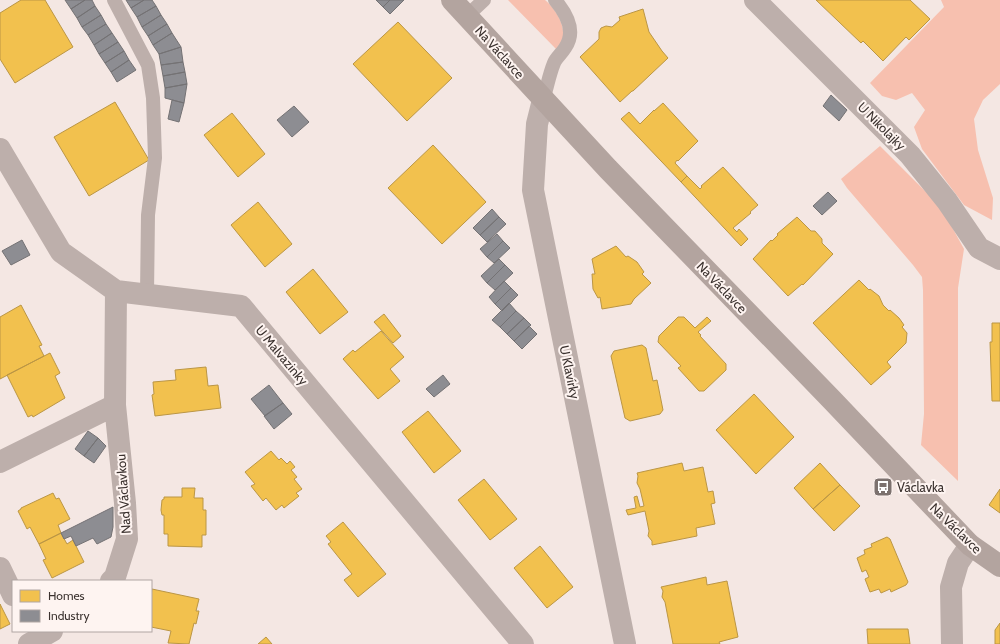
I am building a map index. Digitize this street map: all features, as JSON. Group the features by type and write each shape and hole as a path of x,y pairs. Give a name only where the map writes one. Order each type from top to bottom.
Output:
{"street":[{"name":"Na Václavce","path":"452,0 608,169 970,545 1000,566"},
{"name":"U Nikolajky","path":"755,0 910,154 947,201 979,248 1000,259"},
{"name":"U Klavírky","path":"543,100 537,124 533,190 625,644"},
{"name":"U Malvazinky","path":"0,149 61,252 116,290 242,306 523,644"},
{"name":"Nad Václavkou","path":"112,580 115,577 127,539 125,503 114,404 116,290"},
{"path":"0,462 114,404"},
{"path":"952,644 950,587 958,563 970,545"},
{"path":"0,568 12,593"}],"lane":[{"path":"114,0 148,65 154,98 155,158 147,223 147,294"},
{"path":"467,16 484,0"},
{"path":"543,100 554,62 566,46 570,31 568,20 563,9 554,0"}],"shaded area":[{"path":"508,0 545,0 553,8 560,19 563,30 562,42 557,50"},
{"path":"941,0 1000,0 1000,84 983,100 974,119 978,150 993,198 992,220 964,205 922,149 914,127 925,110 912,93 896,100 882,96 870,83 944,7"},
{"path":"880,146 941,207 964,249 958,288 958,481 921,445 924,414 922,277 841,179"}],"building: Homes":[{"path":"21,0 45,0 73,47 15,83 0,59 0,13"},
{"path":"816,0 910,0 930,19 909,40 906,37 883,61 863,41 861,43"},
{"path":"643,9 649,32 668,58 620,102 580,57 599,39 599,32 601,28 606,26 612,27 620,20 619,17"},
{"path":"398,22 452,78 407,121 353,64"},
{"path":"115,102 149,160 89,196 54,137"},
{"path":"663,103 698,141 675,163 687,176 681,182 621,119 629,112 640,124"},
{"path":"232,113 265,154 238,177 204,135"},
{"path":"433,145 486,202 442,244 388,188"},
{"path":"723,167 758,205 733,228 737,232 739,229 748,239 741,246 681,182 687,176 700,189 702,187 701,186"},
{"path":"258,202 292,244 265,267 231,225"},
{"path":"797,217 811,231 815,231 822,239 822,243 833,254 803,285 802,284 788,296 753,259 771,240 772,241 778,235 777,234"},
{"path":"616,246 626,257 628,256 637,262 644,272 642,274 651,283 634,299 631,304 602,309 600,297 598,298 593,289 592,274 595,274 592,259"},
{"path":"313,269 348,312 320,334 286,292"},
{"path":"859,280 869,290 870,289 879,296 883,305 899,318 904,325 902,327 907,333 906,343 887,362 891,367 871,385 813,323"},
{"path":"21,305 42,345 39,346 44,356 0,379 0,317"},
{"path":"384,314 401,336 393,343 374,322"},
{"path":"678,317 684,317 695,328 707,317 711,321 698,332 726,364 726,370 704,391 699,391 678,368 681,366 658,342 659,336"},
{"path":"992,323 1000,323 1000,401 992,401 990,342 992,342"},
{"path":"381,331 404,357 390,369 400,381 378,399 343,359 353,350 355,352"},
{"path":"642,345 646,348 653,381 657,380 663,410 660,414 630,421 625,418 611,356 614,351"},
{"path":"50,353 60,373 55,376 65,398 33,417 32,415 28,417 7,375"},
{"path":"206,367 208,386 218,385 221,408 155,416 152,395 154,394 153,382 176,380 175,370"},
{"path":"754,394 794,437 756,474 716,430"},
{"path":"428,411 461,451 434,473 402,432"},
{"path":"271,451 279,460 281,458 287,464 290,461 295,467 291,470 297,477 294,479 302,489 296,493 299,496 284,508 282,505 276,510 266,498 263,501 251,486 255,484 245,472"},
{"path":"682,463 684,471 703,467 708,492 713,491 715,503 711,504 715,524 696,528 697,536 652,545 652,541 648,536 649,531 645,511 628,515 626,510 636,508 634,497 637,496 640,507 644,506 637,483 637,473"},
{"path":"820,463 840,485 813,509 794,488"},
{"path":"484,479 517,519 490,540 458,500"},
{"path":"840,485 860,506 834,531 813,509"},
{"path":"182,488 195,488 194,498 203,498 203,510 206,510 206,535 202,535 202,547 168,546 168,534 164,534 164,515 162,515 161,510 162,500 164,497 182,497"},
{"path":"1000,489 1000,513 989,505"},
{"path":"53,493 56,499 59,498 70,519 58,525 61,533 39,544 30,527 27,529 18,511 21,508"},
{"path":"343,522 386,574 358,597 344,580 352,574 328,544 331,542 326,536"},
{"path":"61,533 67,544 73,540 84,562 52,578 43,560 46,559 39,544"},
{"path":"887,537 890,539 908,582 906,585 891,592 890,589 881,593 879,589 870,592 865,579 869,577 866,570 862,572 857,558 865,554 864,550 872,547 871,544"},
{"path":"540,546 573,587 547,608 514,568"},
{"path":"706,577 707,585 727,581 738,637 719,642 720,644 673,644 661,587"},
{"path":"152,589 199,599 196,611 199,611 196,624 194,623 189,644 168,643 171,631 152,627"},
{"path":"0,604 10,624 0,629"},
{"path":"1000,623 1000,644 995,644 995,630"},
{"path":"867,629 908,629 910,644 868,644"},
{"path":"266,637 272,644 258,644"}],"building: Industry":[{"path":"65,0 85,0 71,9"},
{"path":"85,0 92,0 95,6 77,18 71,9"},
{"path":"126,0 144,0 131,8"},
{"path":"144,0 152,0 156,6 137,17 131,8"},
{"path":"376,0 390,0 383,7"},
{"path":"390,0 404,0 390,14 383,7"},
{"path":"95,6 101,15 82,27 77,18"},
{"path":"156,6 161,15 142,27 137,17"},
{"path":"101,15 106,24 88,35 82,27"},
{"path":"161,15 167,24 148,36 142,27"},
{"path":"106,24 112,33 94,45 88,35"},
{"path":"167,24 172,33 153,45 148,36"},
{"path":"112,33 118,42 99,54 94,45"},
{"path":"172,33 181,47 159,54 153,45"},
{"path":"118,42 124,51 105,63 99,54"},
{"path":"181,47 183,62 161,65 159,54"},
{"path":"124,51 129,60 111,72 105,63"},
{"path":"129,60 136,70 117,82 111,72"},
{"path":"183,62 185,72 163,76 161,65"},
{"path":"185,72 187,84 165,88 163,76"},
{"path":"187,84 184,103 165,98 165,88"},
{"path":"831,95 847,110 839,121 823,106"},
{"path":"172,100 184,103 179,122 168,119"},
{"path":"294,106 309,122 292,137 277,120"},
{"path":"828,192 837,201 822,215 813,206"},
{"path":"492,209 499,217 480,235 473,228"},
{"path":"499,217 506,224 487,242 480,235"},
{"path":"497,234 503,241 487,257 480,249"},
{"path":"22,240 30,255 11,265 2,251"},
{"path":"503,241 510,248 494,263 487,257"},
{"path":"499,259 505,265 487,283 481,276"},
{"path":"505,265 513,273 495,290 487,283"},
{"path":"504,281 511,288 495,304 489,297"},
{"path":"511,288 518,295 502,311 495,304"},
{"path":"509,303 516,311 500,327 492,320"},
{"path":"516,311 524,318 507,334 500,327"},
{"path":"524,318 531,325 514,341 507,334"},
{"path":"529,326 537,334 522,349 514,341"},
{"path":"443,375 450,384 434,397 426,389"},
{"path":"269,385 283,403 265,416 251,399"},
{"path":"283,403 292,414 274,429 264,416"},
{"path":"88,431 98,438 84,456 75,449"},
{"path":"98,438 106,446 94,463 84,456"},
{"path":"113,507 113,527 111,537 97,544 93,538 76,546 71,536 64,539 61,533"}],"place":[{"name":"Václavka","path":"883,487"}]}
